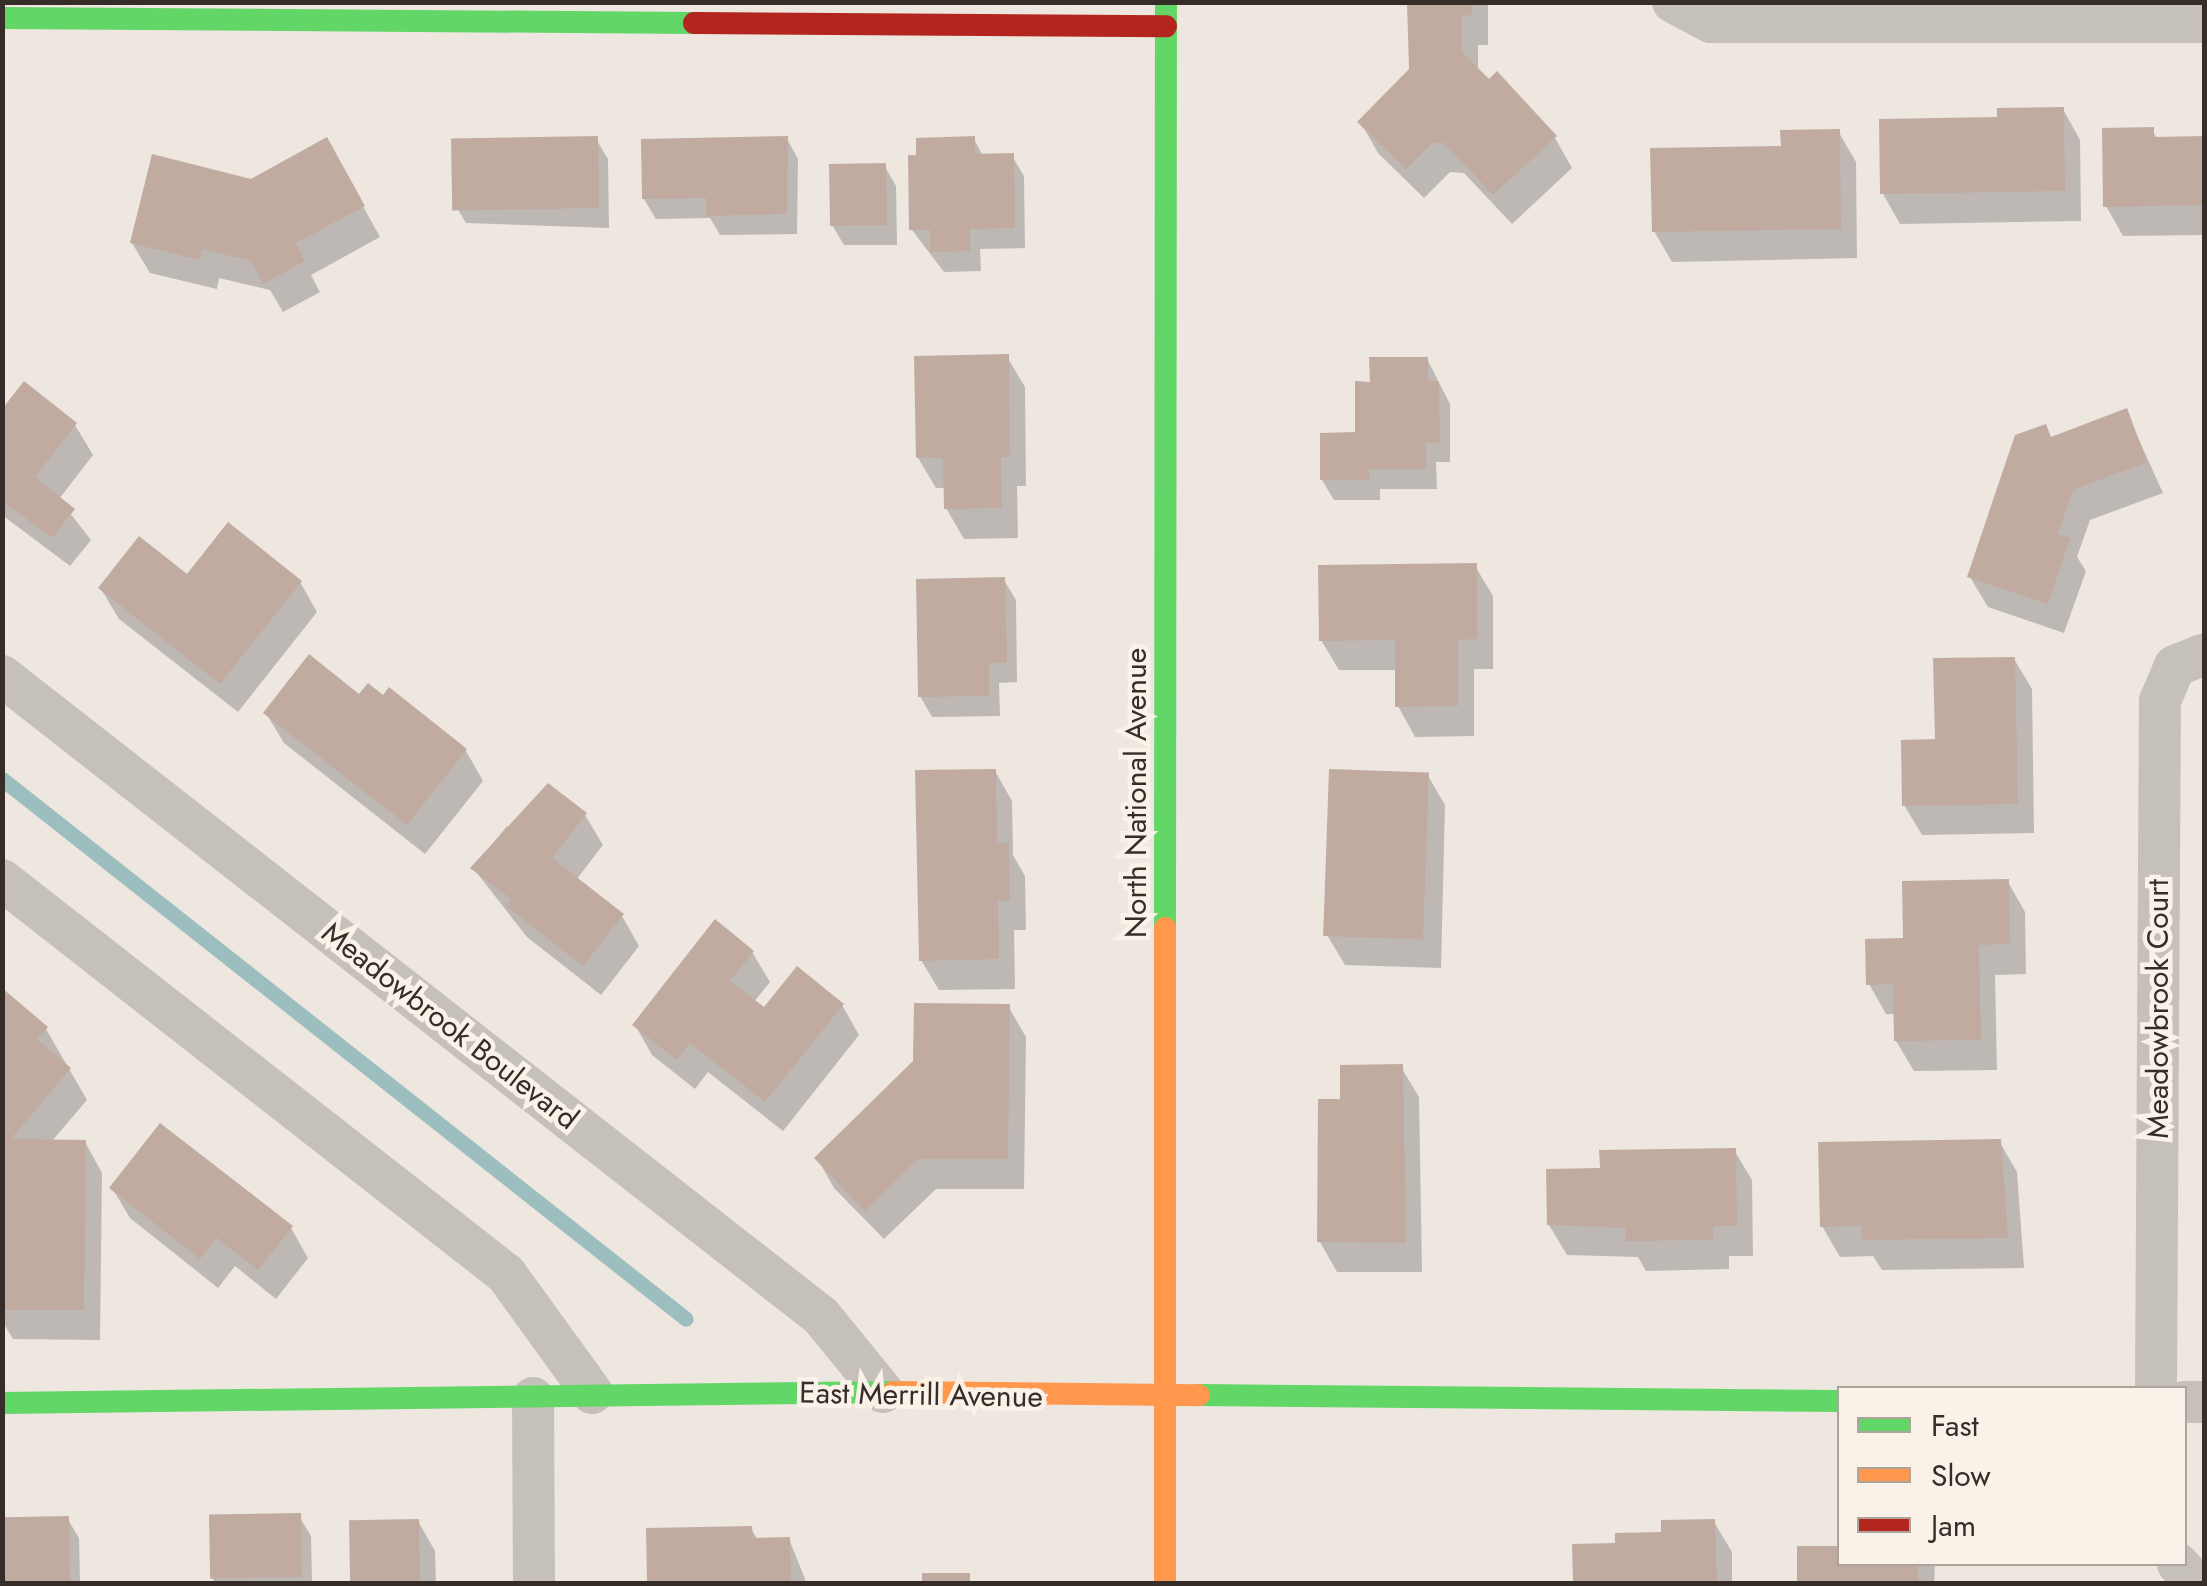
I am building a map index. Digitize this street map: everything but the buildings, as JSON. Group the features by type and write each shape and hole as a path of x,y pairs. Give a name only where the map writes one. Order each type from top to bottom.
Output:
{"street":[{"path":"1674,2 1711,22 2204,22"},
{"path":"2,18 1166,14"},
{"name":"North National Avenue","path":"1165,1584 1166,14"},
{"name":"Meadowbrook Court","path":"2156,1386 2160,701 2175,666 2204,654"},
{"name":"Meadowbrook Boulevard","path":"2,676 820,1316 883,1392"},
{"path":"2,880 506,1274 592,1393"},
{"name":"East Merrill Avenue","path":"2,1403 883,1392 1165,1399 1837,1401"},
{"path":"533,1398 534,1584"}],"waterway":[{"path":"2,779 686,1319"}],"traffic: fast":[{"path":"1165,928 1166,2"},
{"path":"2,18 694,23"},
{"path":"2,1403 893,1392"},
{"path":"1199,1395 1837,1401"}],"traffic: slow":[{"path":"1165,928 1165,1584"},
{"path":"893,1392 1199,1395"}],"traffic: jam":[{"path":"694,23 1166,26"}]}
